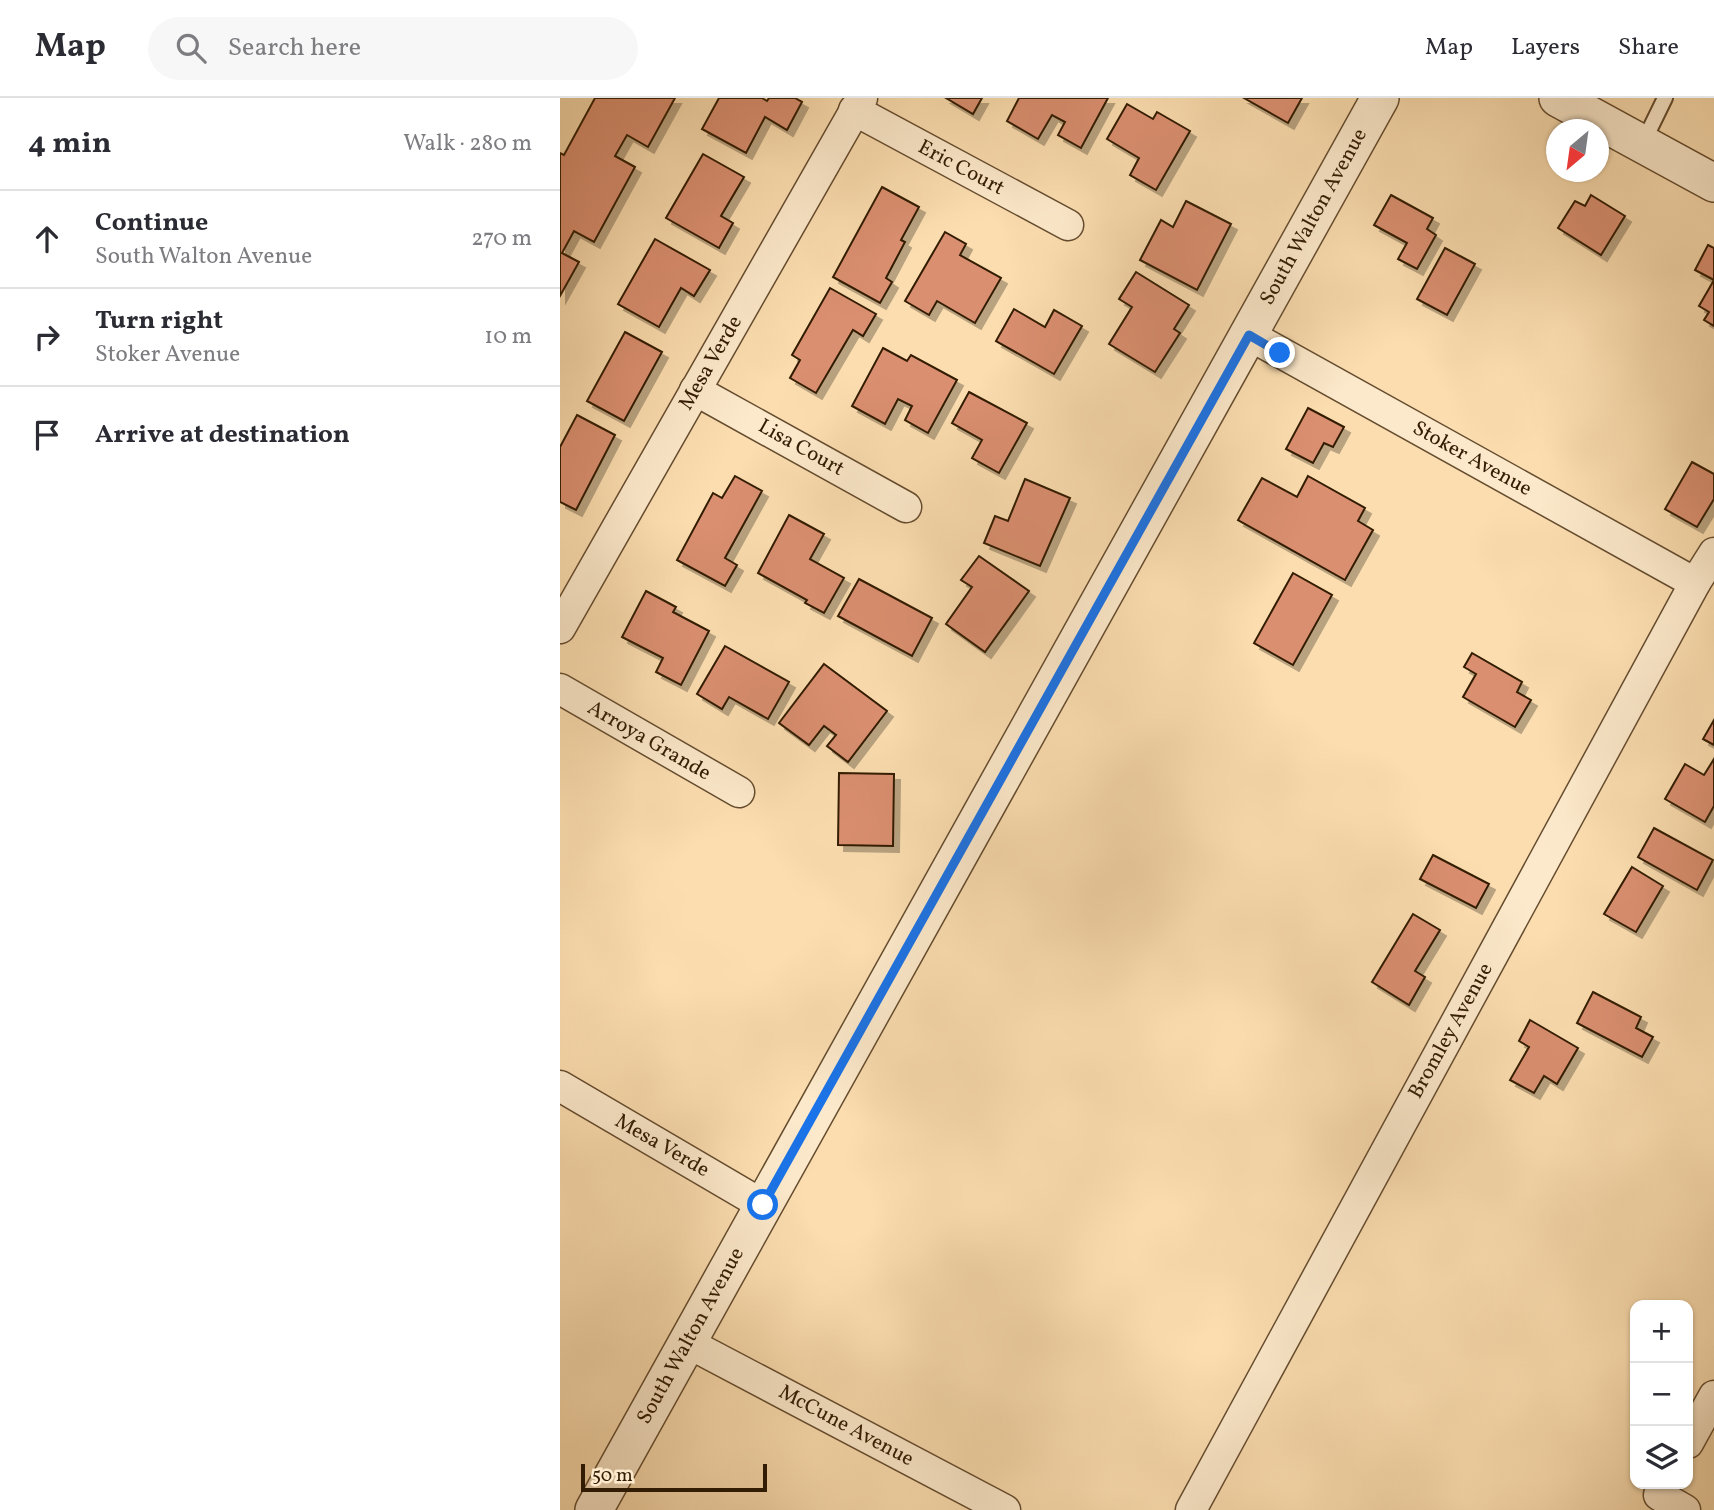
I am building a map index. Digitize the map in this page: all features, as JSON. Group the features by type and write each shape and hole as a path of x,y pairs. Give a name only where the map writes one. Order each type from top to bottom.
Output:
{"street":[{"name":"South Walton Avenue","path":"594,1510 1380,98"},
{"path":"1558,98 1714,183"},
{"name":"Eric Court","path":"858,104 1068,225"},
{"name":"Mesa Verde","path":"560,628 858,104"},
{"name":"Stoker Avenue","path":"1249,335 1695,583"},
{"name":"Lisa Court","path":"695,390 906,507"},
{"name":"Bromley Avenue","path":"1191,1510 1695,583 1714,553"},
{"name":"Arroya Grande","path":"560,689 739,792"},
{"name":"Mesa Verde","path":"560,1086 763,1205"},
{"name":"McCune Avenue","path":"688,1343 1005,1510"},
{"path":"1693,1434 1714,1396"},
{"path":"1662,1489 1659,1495 1685,1510"}],"lane":[{"path":"1643,144 1665,98"}],"building":[{"path":"595,98 675,98 648,147 627,135 615,156 635,167 594,242 574,231 562,253 579,262 560,296 560,153 564,155"},
{"path":"719,98 762,98 767,101 769,98 795,98 802,102 787,130 765,117 746,153 702,129"},
{"path":"946,98 982,98 973,114"},
{"path":"1019,98 1108,98 1081,148 1058,135 1065,122 1052,115 1038,139 1007,121"},
{"path":"1244,98 1302,98 1288,123"},
{"path":"1127,104 1153,119 1157,112 1190,131 1156,190 1130,175 1139,158 1107,139"},
{"path":"703,154 744,177 721,216 733,223 719,248 666,218"},
{"path":"882,187 919,207 901,240 905,242 886,278 892,282 880,303 833,277"},
{"path":"1391,195 1433,218 1427,229 1436,235 1417,269 1398,259 1407,243 1374,225"},
{"path":"1591,195 1625,216 1601,255 1558,228 1575,201 1585,206"},
{"path":"1186,201 1231,224 1197,290 1140,260 1161,220 1173,227"},
{"path":"945,232 966,244 960,255 1001,278 975,323 937,301 929,315 905,301"},
{"path":"655,239 710,270 694,296 681,288 659,327 618,304"},
{"path":"1708,245 1714,248 1714,280 1695,270"},
{"path":"1445,248 1475,264 1447,315 1417,299"},
{"path":"1136,272 1189,305 1174,329 1180,333 1155,372 1109,344 1132,307 1119,299"},
{"path":"1714,280 1714,326 1704,320 1709,312 1699,306"},
{"path":"830,288 876,314 863,336 853,330 816,393 790,378 800,360 792,355"},
{"path":"1014,309 1045,327 1054,310 1082,326 1054,374 996,341"},
{"path":"625,332 662,352 624,421 587,401"},
{"path":"883,348 907,361 911,355 957,380 928,433 905,420 912,406 898,399 885,424 852,406"},
{"path":"969,392 1027,423 999,473 972,458 982,440 952,423"},
{"path":"1308,408 1344,427 1333,447 1324,443 1313,463 1286,449"},
{"path":"577,415 615,435 576,510 560,502 560,447"},
{"path":"1692,462 1714,474 1714,499 1697,527 1665,509"},
{"path":"735,476 762,491 725,558 737,565 725,586 677,560 713,493 722,498"},
{"path":"1308,476 1365,508 1358,521 1373,530 1345,580 1238,520 1262,478 1297,497"},
{"path":"1025,479 1070,498 1040,566 984,543 995,516 1008,521"},
{"path":"789,515 824,534 810,559 844,578 824,613 805,603 807,600 758,573"},
{"path":"979,556 1029,591 985,652 946,624 972,587 961,580"},
{"path":"1293,573 1332,595 1293,665 1254,643"},
{"path":"859,579 932,618 912,656 838,616"},
{"path":"646,591 676,607 673,612 709,631 681,685 656,672 663,658 622,637"},
{"path":"725,646 789,682 768,719 729,697 722,709 697,694"},
{"path":"1472,653 1522,682 1517,692 1531,700 1515,727 1463,697 1476,674 1464,667"},
{"path":"824,664 887,711 848,762 827,746 836,735 824,726 809,745 779,723"},
{"path":"1714,720 1714,745 1703,739"},
{"path":"1714,759 1714,806 1705,822 1665,799 1685,764 1704,775"},
{"path":"839,773 894,774 893,846 838,845"},
{"path":"1654,828 1713,860 1697,890 1638,857"},
{"path":"1433,855 1489,884 1476,908 1420,879"},
{"path":"1632,867 1663,886 1636,932 1604,914"},
{"path":"1413,914 1440,930 1415,971 1425,977 1409,1005 1372,982"},
{"path":"1593,992 1641,1017 1636,1028 1653,1037 1642,1057 1577,1023"},
{"path":"1530,1020 1578,1048 1557,1084 1544,1076 1534,1093 1510,1080 1529,1047 1519,1041"}],"route":[{"path":"763,1205 1249,335 1280,353"}]}
